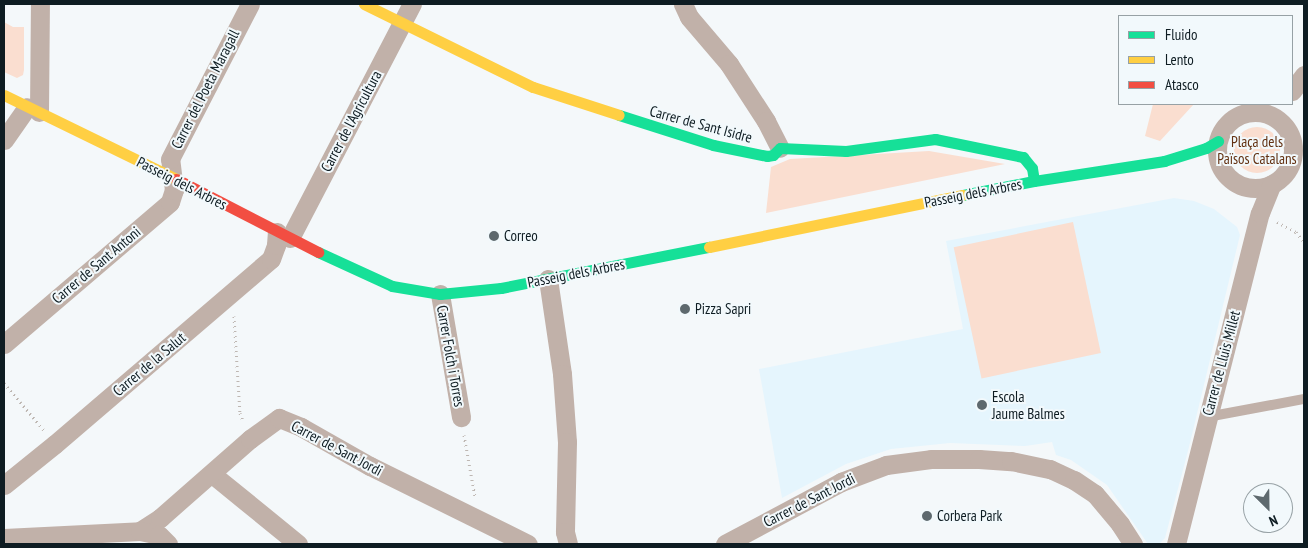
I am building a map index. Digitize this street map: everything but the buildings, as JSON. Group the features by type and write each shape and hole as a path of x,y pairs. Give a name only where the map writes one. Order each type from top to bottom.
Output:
{"street":[{"path":"4,140 33,110 40,4"},
{"name":"Carrer del Poeta Maragall","path":"172,177 170,160 176,144 250,4"},
{"name":"Carrer de Sant Isidre","path":"364,4 502,74 563,99 713,145 767,156 773,155 780,148 846,151 935,139 1022,157 1032,168 1034,181"},
{"name":"Carrer de l'Agricultura","path":"283,235 412,4"},
{"path":"683,4 689,17 729,64 766,121 780,148"},
{"path":"1293,91 1304,75"},
{"name":"Passeig dels Arbres","path":"4,95 172,177 283,235 392,286 440,294 502,288 1034,181 1083,175 1184,156 1206,148 1218,141"},
{"path":"1278,110 1293,146 1290,164 1279,180 1264,187 1247,188 1232,181 1221,168 1217,155 1218,141 1225,126 1239,116 1278,110"},
{"name":"Passeig dels Arbres","path":"1184,156 1221,168"},
{"name":"Carrer de Sant Antoni","path":"4,344 170,202 174,190 172,177"},
{"name":"Carrer de Lluis Millet","path":"1176,544 1206,417 1260,213 1272,184"},
{"name":"Carrer de la Salut","path":"4,485 55,444 271,259 276,245 283,235"},
{"path":"548,279 562,374 567,442 565,532 568,544"},
{"name":"Carrer Folch i Torres","path":"440,294 461,417"},
{"name":"Carrer de Sant Jordi","path":"140,531 154,523 212,474 250,438 278,418 286,420 370,466 528,544"},
{"name":"Carrer de Sant Jordi","path":"725,544 841,482 886,466 931,459 1011,460 1050,469 1074,480 1095,494 1120,524 1133,544"},
{"path":"212,474 298,544"},
{"path":"4,538 140,531 160,535 168,544"}],"lane":[{"path":"1206,417 1304,399"}],"path":[{"path":"1260,213 1296,232 1304,242"},
{"path":"233,293 240,413 250,438"},
{"path":"4,383 55,444"},
{"path":"461,417 479,520"}],"shaded area":[{"name":"Escola Jaume Balmes","path":"1174,198 1194,201 1214,209 1237,227 1240,235 1189,447 1165,538 1160,543 1148,544 1107,485 1071,460 1056,455 1052,442 1025,446 950,443 891,449 846,464 782,498 759,369 963,329 946,241"}],"green space":[{"path":"4,22 13,27 24,27 24,70 23,75 17,78 4,72"},
{"path":"1153,105 1193,105 1160,141 1145,136"},
{"name":"Plaça dels Països Catalans","path":"1252,127 1262,127 1276,137 1280,150 1276,163 1270,169 1262,173 1252,173 1238,163 1234,155 1234,145 1244,131"},
{"path":"929,151 1005,164 766,213 771,167 790,159"},
{"path":"1073,222 1101,353 982,378 954,247"}],"traffic: fast":[{"path":"619,115 713,145 767,156 773,155 780,148 846,151 935,139 1023,157 1032,168 1034,181"},
{"path":"963,195 1034,181 1164,161 1206,148 1218,141"},
{"path":"318,252 392,286 440,294 501,288 709,247"}],"traffic: slow":[{"path":"364,4 533,87 619,115"},
{"path":"4,95 176,179"},
{"path":"709,247 963,195"}],"traffic: jam":[{"path":"176,179 318,252"}],"place":[{"name":"Correo","path":"494,236"},
{"name":"Pizza Sapri","path":"685,309"},
{"name":"Escola Jaume Balmes","path":"982,405"},
{"name":"Corbera Park","path":"927,516"}]}
